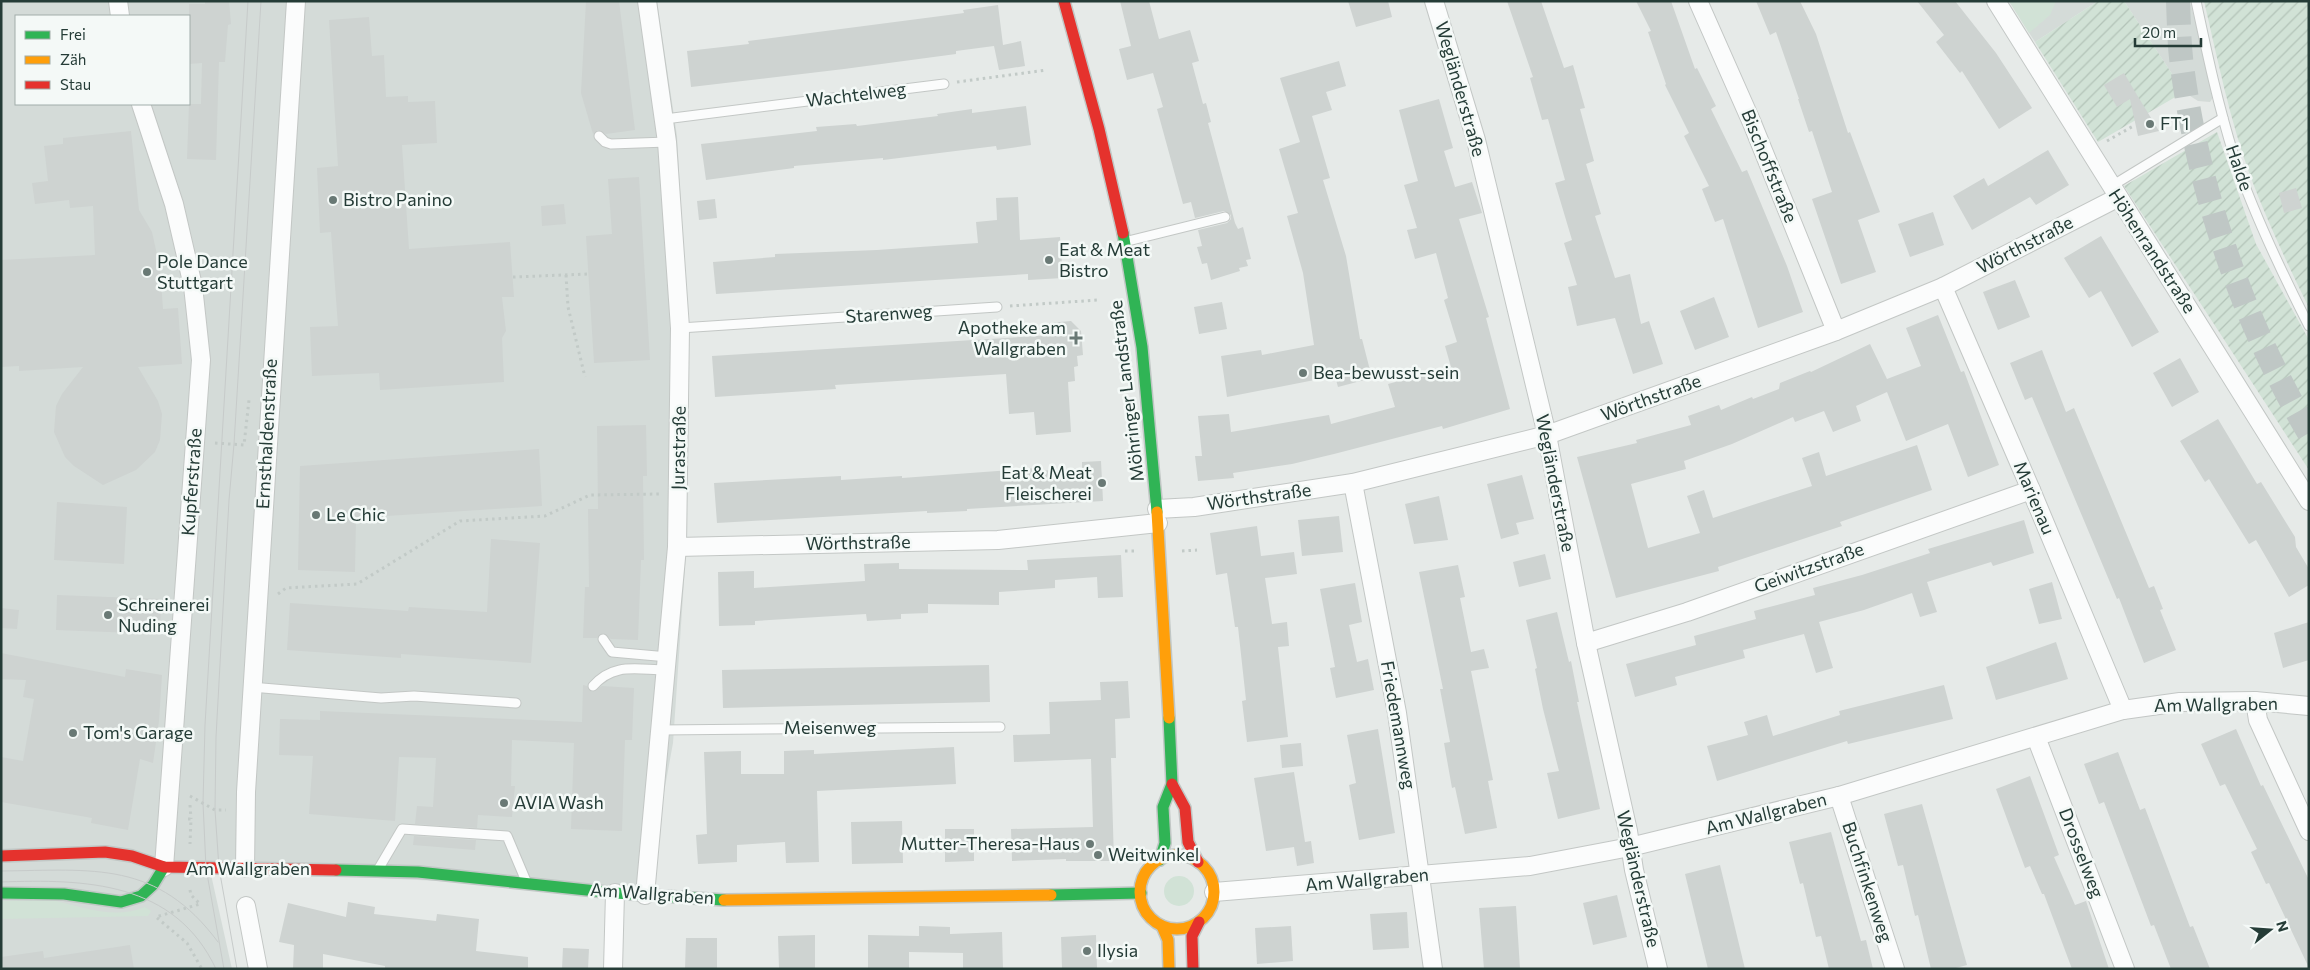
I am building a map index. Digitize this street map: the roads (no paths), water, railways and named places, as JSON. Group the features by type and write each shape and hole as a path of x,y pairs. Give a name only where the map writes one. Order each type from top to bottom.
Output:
{"street":[{"path":"118,1 120,15"},
{"name":"Ernsthaldenstraße","path":"245,868 246,792 252,687 296,1"},
{"name":"Jurastraße","path":"645,895 677,547 680,328 668,142 647,1"},
{"name":"Möhringer Landstraße","path":"1064,1 1097,120 1124,242 1142,346 1157,516 1172,784 1163,807 1165,843 1160,860"},
{"name":"Wegländerstraße","path":"1434,1 1476,140 1547,435 1586,643 1658,969"},
{"name":"Bischoffstraße","path":"1698,1 1752,123 1836,332"},
{"name":"Höhenrandstraße","path":"1996,1 2309,501"},
{"name":"Kupferstraße","path":"141,105 174,204 193,286 201,360 164,867"},
{"name":"Wörthstraße","path":"677,547 998,540 1157,516 1194,507 1353,483 1547,435 1836,332 1943,287 2114,192"},
{"name":"Marienau","path":"1943,287 2032,490 2122,710"},
{"name":"Friedemannweg","path":"1353,483 1397,713 1422,876 1433,969"},
{"name":"Geiwitzstraße","path":"1586,643 1687,612 2032,490"},
{"path":"2255,700 2258,720 2309,832"},
{"name":"Am Wallgraben","path":"1214,892 1530,866 1630,847 1839,796 2122,710 2180,702 2255,700 2309,706"},
{"name":"Drosselweg","path":"2036,737 2126,969"},
{"name":"Möhringer Landstraße","path":"1172,784 1185,808 1188,842 1198,862 1207,870 1214,892"},
{"name":"Buchfinkenweg","path":"1839,796 1895,969"},
{"name":"Am Wallgraben","path":"1,856 105,852 132,856 164,867 377,870 615,893 720,900 1141,893"},
{"path":"1169,969 1168,940 1162,926 1146,913 1141,893 1144,877 1160,860 1176,856 1188,857 1198,862"},
{"name":"Am Wallgraben","path":"1,893 64,894 121,902 141,896 154,885 164,867"},
{"path":"1193,969 1192,936 1207,914 1214,892"},
{"path":"613,969 615,893"},
{"path":"246,906 257,965"},
{"path":"1162,926 1182,929 1200,922"}],"lane":[{"name":"Halde","path":"2196,1 2223,118 2250,200 2270,247 2309,326"},
{"name":"Wachtelweg","path":"665,119 944,84"},
{"path":"2114,192 2223,118"},
{"path":"599,136 605,142 611,144 668,142"},
{"path":"1124,242 1225,217"},
{"name":"Starenweg","path":"680,328 997,307"},
{"path":"603,639 612,652 667,664"},
{"path":"593,686 603,675 618,669 667,664"},
{"path":"252,687 381,698 414,696 516,703"},
{"name":"Meisenweg","path":"660,730 1000,727"},
{"path":"377,870 402,829 507,836 527,883"}],"tunnel":[{"path":"2178,1 2181,58 2190,114 2212,209 2244,301 2285,390 2309,433"}],"tram line":[{"path":"224,969 206,868 203,803 205,725 248,1"},
{"path":"237,969 219,868 215,810 216,737 261,1"},
{"path":"1,871 94,871 122,875 147,883 171,896 195,915 218,942"},
{"path":"1,882 64,882 95,885 125,891 152,902 177,918 198,940 216,969"}],"place":[{"name":"FT1","path":"2150,124"},
{"name":"Bistro Panino","path":"333,200"},
{"name":"Eat & Meat Bistro","path":"1049,260"},
{"name":"Pole Dance Stuttgart","path":"147,272"},
{"name":"Apotheke am Wallgraben","path":"1076,338"},
{"name":"Bea-bewusst-sein","path":"1303,373"},
{"name":"Eat & Meat Fleischerei","path":"1102,483"},
{"name":"Le Chic","path":"316,515"},
{"name":"Schreinerei Nuding","path":"108,615"},
{"name":"Tom's Garage","path":"73,733"},
{"name":"AVIA Wash","path":"504,803"},
{"name":"Mutter-Theresa-Haus","path":"1090,844"},
{"name":"Weitwinkel","path":"1098,855"},
{"name":"Ilysia","path":"1087,951"}]}
